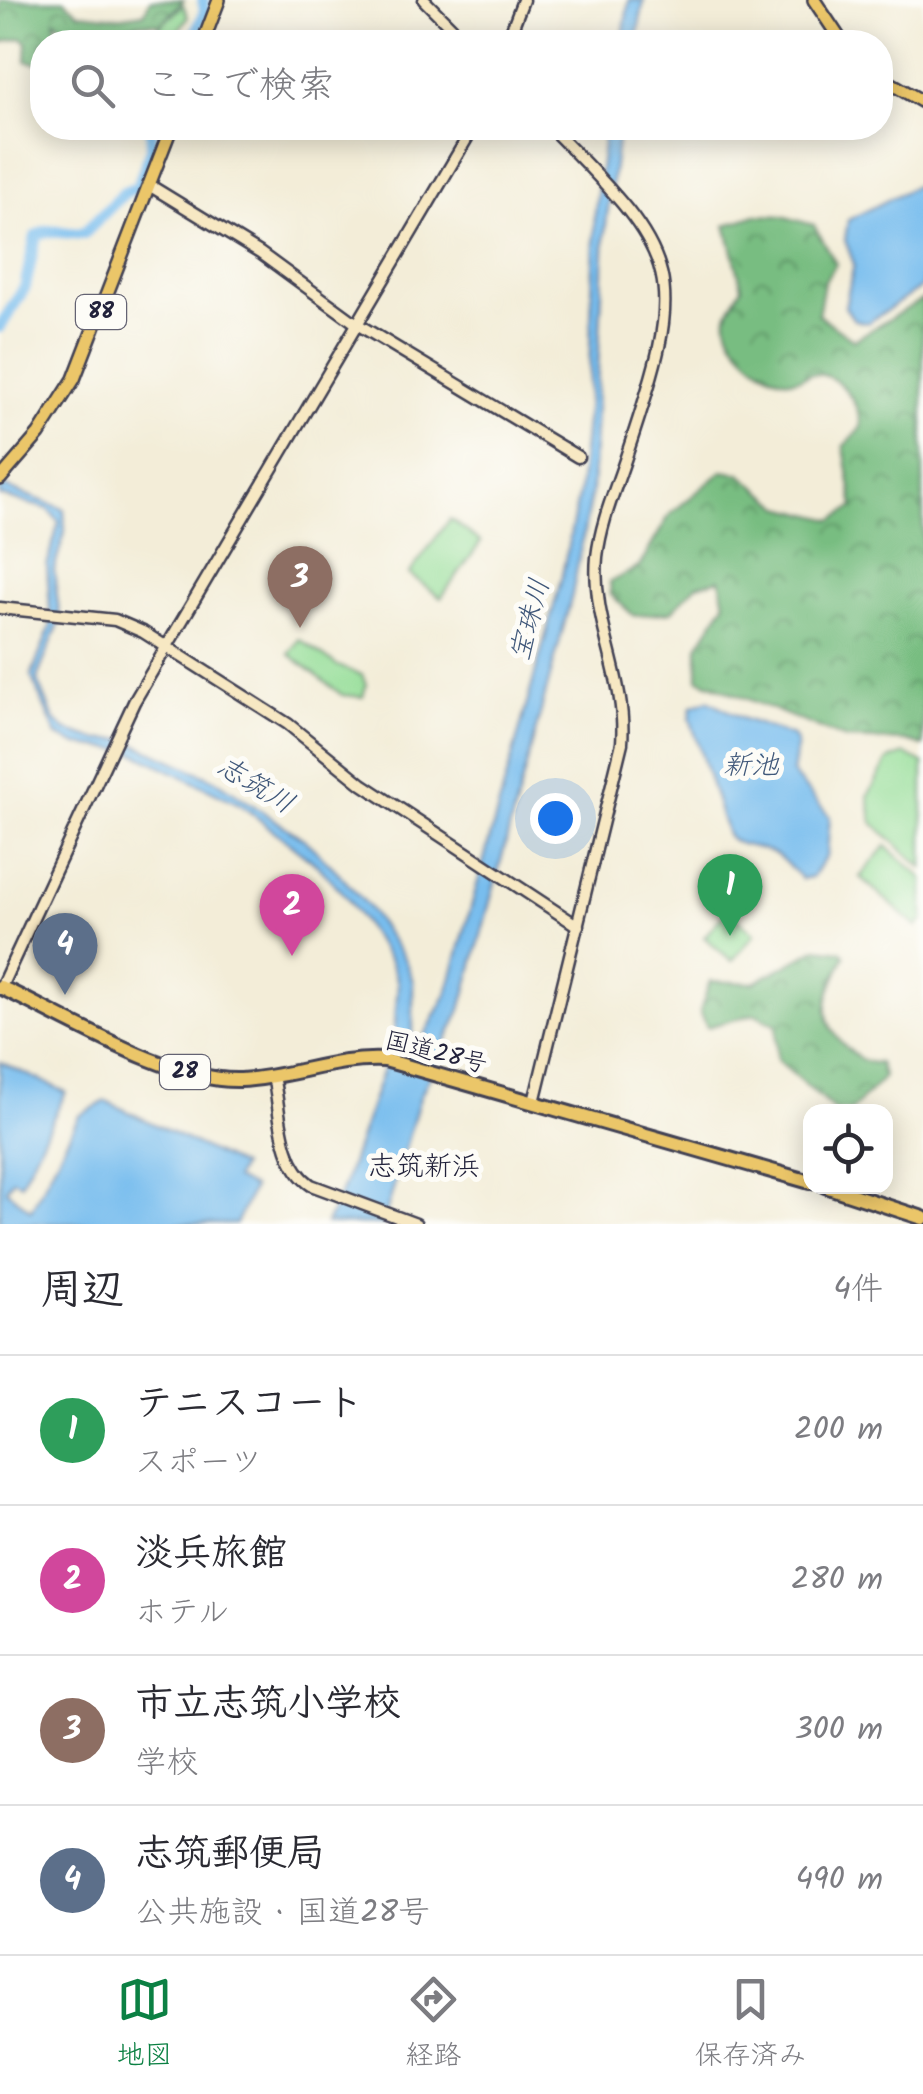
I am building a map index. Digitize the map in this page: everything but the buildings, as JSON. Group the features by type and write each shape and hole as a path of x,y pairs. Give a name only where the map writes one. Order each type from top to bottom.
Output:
{"highway":[{"name":"国道28号","path":"0,988 176,1069 228,1080 273,1076 350,1060 385,1060 803,1180"},
{"path":"850,1194 923,1218"}],"main road":[{"path":"208,30 219,0"},
{"path":"814,0 834,30"},
{"path":"893,85 923,102"},
{"name":"88","path":"0,479 55,412 74,378 166,140"}],"street":[{"path":"424,0 454,30"},
{"path":"512,30 523,0"},
{"path":"0,988 118,733 467,140"},
{"path":"534,1102 623,730 620,687 596,598 598,550 666,322 665,285 656,253 641,223 563,140"},
{"path":"149,185 260,253 357,324 578,457"},
{"path":"0,608 115,620 166,646 288,724 362,784 578,926"},
{"path":"273,1076 291,1164 306,1182 416,1224"}],"green space":[{"path":"0,0 64,0 79,13 118,17 144,13 150,0 184,0 160,25 68,30 55,20 56,30 30,30 30,62 26,61 27,42 22,38 0,43"},
{"path":"183,5 188,17 179,30 156,30"},
{"path":"756,215 782,216 814,225 836,264 824,282 818,315 854,340 923,299 923,746 906,741 846,739 698,679 698,646 725,603 720,579 697,585 671,612 634,616 611,595 610,582 639,567 670,514 723,471 740,474 782,507 833,520 854,507 844,447 861,427 857,408 847,391 822,375 789,380 769,373 739,348 728,326 728,312 742,287 726,225"},
{"path":"450,519 481,542 441,598 409,574"},
{"path":"299,639 338,666 362,675 366,685 363,697 342,695 289,654"},
{"path":"905,754 923,763 923,868 873,823 868,796 888,760"},
{"path":"886,846 923,878 923,920 917,927 860,877"},
{"path":"727,910 755,934 732,961 704,937"},
{"path":"817,948 841,951 845,956 827,1003 829,1024 856,1056 879,1063 884,1077 858,1104 827,1104 777,1060 776,1024 755,1014 707,1027 700,1011 710,981 754,983"}],"water":[{"path":"629,0 644,0 638,30 624,30"},
{"path":"604,140 617,140 605,232 592,489 572,595 461,1010 420,1097 383,1224 326,1224 343,1187 394,1037 398,983 390,961 347,898 317,865 241,805 130,751 78,745 57,736 31,676 51,625 47,566 59,522 48,509 0,496 0,485 64,509 65,531 54,570 60,621 37,678 54,719 65,730 98,740 124,739 216,780 305,840 367,905 405,960 413,981 413,1056 447,994 561,580 579,492 588,401 595,212"},
{"path":"923,182 923,286 868,323 854,320 845,307 854,264 845,240 848,220"},
{"name":"新池","path":"708,700 744,719 793,736 797,744 792,773 830,817 827,855 812,877 802,879 772,852 738,843 727,835 690,718 692,706"},
{"path":"0,1062 66,1092 21,1183 13,1179 6,1190 31,1210 79,1116 106,1101 241,1166 235,1179 253,1188 236,1224 0,1224"}],"waterway":[{"name":"志筑川","path":"197,30 205,11 203,0"},
{"name":"志筑川","path":"0,327 25,287 36,236 47,231 83,234 125,192 138,187 152,140"}],"place":[{"name":"市立志筑小学校","path":"300,628"},
{"name":"テニスコート","path":"730,936"},
{"name":"淡兵旅館","path":"292,956"},
{"name":"志筑郵便局","path":"65,995"}],"district":[{"name":"志筑新浜","path":"424,1167"}],"water label":[{"name":"宝珠川","path":"531,620"}]}
